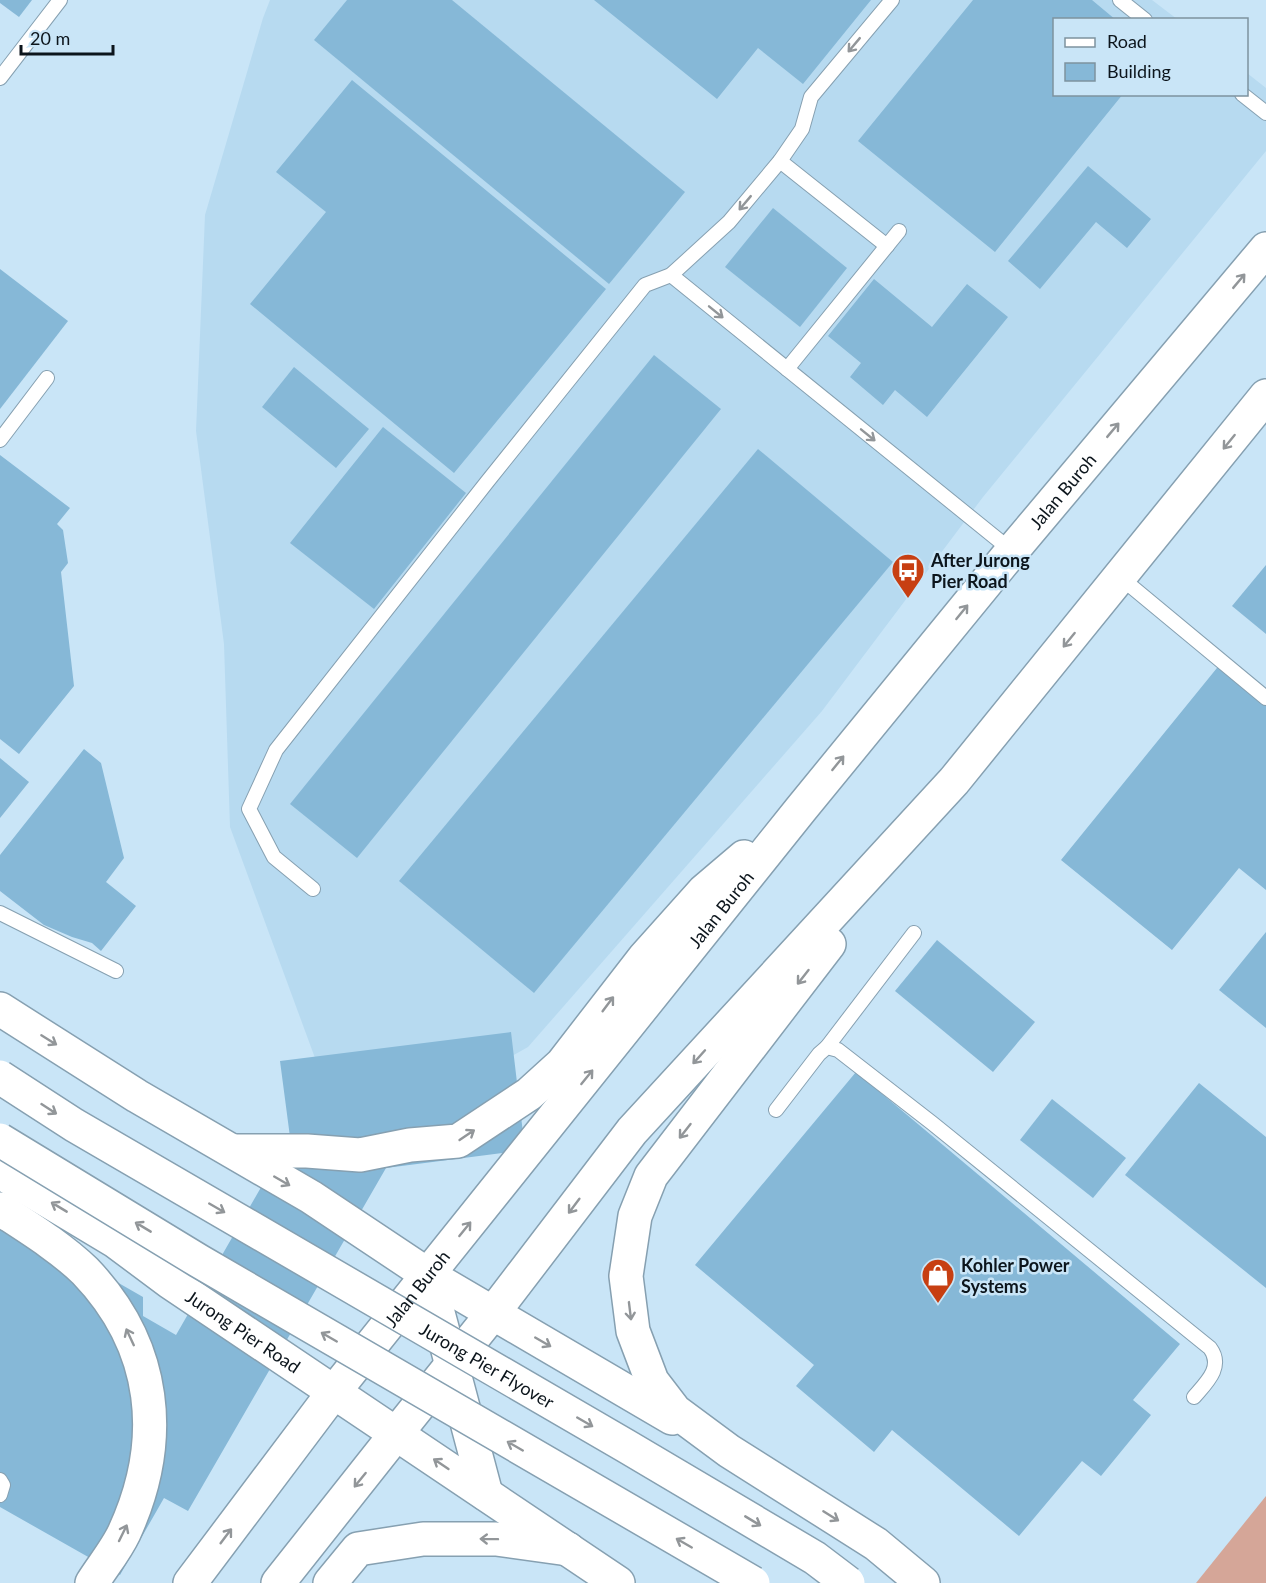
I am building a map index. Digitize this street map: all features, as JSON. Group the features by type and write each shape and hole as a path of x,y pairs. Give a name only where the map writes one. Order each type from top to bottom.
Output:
{"main road":[{"name":"Jalan Buroh","path":"190,1583 333,1393 801,809 1012,551 1266,249"},
{"path":"729,1451 675,1411 652,1381 633,1331 626,1276 635,1216 651,1176 954,781 1266,396"},
{"path":"278,1583 493,1313 632,1131 954,781"},
{"path":"232,1151 307,1151 360,1155 410,1145 458,1141 529,1094 562,1064 644,958 704,891 801,809"},
{"path":"0,1009 137,1096 311,1197 428,1275 729,1451 876,1544 923,1583"},
{"name":"Jurong Pier Flyover","path":"0,1077 74,1125 805,1552 848,1583"},
{"path":"0,1140 199,1261 753,1583"},
{"name":"Jurong Pier Road","path":"0,1172 115,1241 170,1282 333,1393 618,1583"},
{"path":"0,1209 41,1236 84,1271 120,1316 142,1362 151,1421 142,1483 124,1534 92,1583"},
{"path":"428,1275 486,1494"},
{"path":"330,1583 358,1548 423,1539 496,1539 568,1549"}],"lane":[{"path":"0,78 60,0"},
{"path":"314,889 273,856 249,809 276,750 645,285 671,275 729,222 780,161 802,129 811,97 892,0"},
{"path":"1120,0 1142,18"},
{"path":"1245,96 1266,113"},
{"path":"780,161 887,246"},
{"path":"787,369 899,231"},
{"path":"671,275 1012,551"},
{"path":"0,440 47,378"},
{"path":"1120,577 1266,698"},
{"path":"0,913 116,971"},
{"path":"776,1110 914,933"},
{"path":"827,1047 838,1050 932,1122 1210,1348 1215,1355 1216,1364 1213,1374 1194,1397"},
{"path":"0,1480 3,1485 0,1495"}],"shaded area":[{"path":"270,0 1152,0 1176,18 1053,18 1053,96 1248,96 1248,74 1266,88 1266,151 983,497 822,711 528,1047 444,1094 329,1096 230,827 224,644 196,431 205,215"},
{"path":"1266,1496 1266,1583 1196,1583"}],"building":[{"path":"0,0 32,0 19,17 0,3"},
{"path":"347,0 452,0 685,192 609,284 314,40"},
{"path":"594,0 871,0 803,84 758,48 717,99"},
{"path":"973,0 1092,0 1114,18 1053,18 1053,96 1121,96 995,252 858,141"},
{"path":"352,80 606,289 454,473 250,304 326,212 276,172"},
{"path":"1088,166 1151,219 1127,248 1096,222 1040,289 1008,261"},
{"path":"773,208 847,268 800,327 725,267"},
{"path":"0,269 68,321 0,409"},
{"path":"874,279 932,327 967,284 1008,317 927,417 895,390 883,405 850,377 861,363 828,336"},
{"path":"654,355 721,409 357,858 290,804"},
{"path":"294,367 369,429 336,468 262,407"},
{"path":"383,427 466,493 374,609 290,543"},
{"path":"758,449 893,562 534,993 399,881"},
{"path":"0,455 70,508 57,524 63,530 68,563 61,572 74,686 19,754 0,739"},
{"path":"1266,565 1266,634 1232,606"},
{"path":"1221,663 1266,699 1266,890 1239,868 1172,950 1061,860"},
{"path":"84,749 101,763 124,858 106,882 136,906 101,951 92,943 44,925 0,891 0,855"},
{"path":"0,758 29,782 0,818"},
{"path":"1266,932 1266,1028 1219,990"},
{"path":"937,940 1035,1022 993,1072 895,991"},
{"path":"511,1032 525,1150 386,1168 188,1511 164,1498 120,1575 0,1507 0,1215 143,1297 143,1316 176,1335 290,1137 280,1061"},
{"name":"Kohler Power Systems","path":"856,1072 1180,1344 1133,1400 1151,1415 1101,1476 1082,1461 1019,1536 892,1430 874,1452 796,1386 814,1365 695,1265"},
{"path":"1199,1083 1266,1137 1266,1288 1125,1175"},
{"path":"1052,1099 1126,1158 1093,1198 1020,1140"}],"place":[{"name":"After Jurong Pier Road","path":"908,599"},
{"name":"Kohler Power Systems","path":"938,1304"}]}
